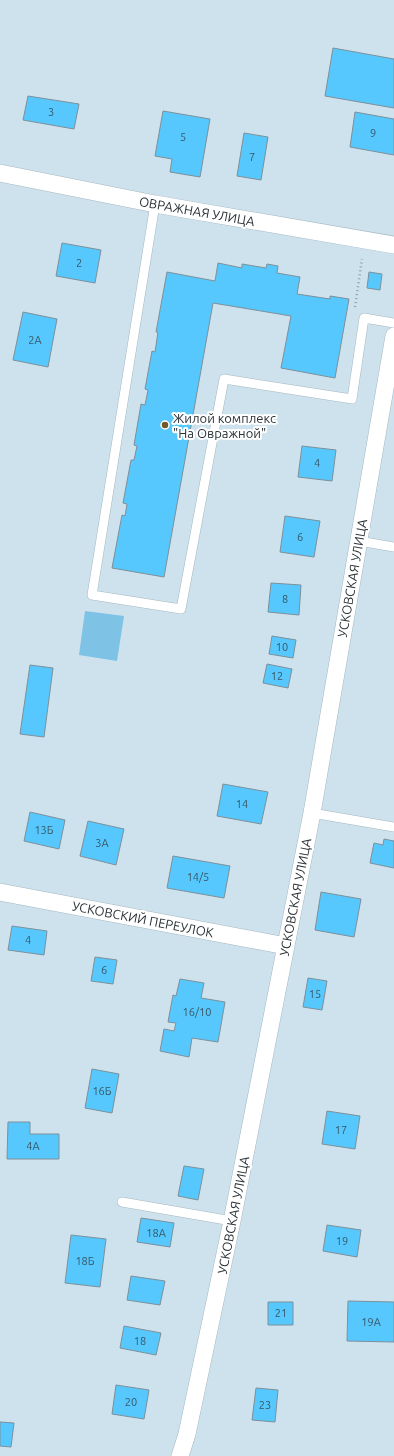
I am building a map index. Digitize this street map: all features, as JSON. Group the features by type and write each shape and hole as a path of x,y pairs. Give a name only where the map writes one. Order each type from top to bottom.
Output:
{"street":[{"name":"ОВРАЖНАЯ УЛИЦА","path":"0,173 155,204 394,245"},
{"name":"УСКОВСКАЯ УЛИЦА","path":"180,1456 187,1434 232,1221 312,813 394,336"},
{"name":"УСКОВСКИЙ ПЕРЕУЛОК","path":"0,892 286,946"}],"lane":[{"path":"155,204 92,595 181,609 224,379 352,399 364,318 394,323"},
{"path":"359,541 394,547"},
{"path":"312,813 394,827"},
{"path":"122,1202 232,1221"}],"shaded area":[{"path":"85,611 124,616 117,661 79,655"}],"building":[{"path":"333,48 394,59 394,108 325,96"},
{"path":"28,96 79,104 74,129 23,120"},
{"path":"163,111 210,119 200,177 170,172 172,159 155,156"},
{"path":"355,112 394,119 394,155 350,147"},
{"path":"244,133 268,137 261,180 237,176"},
{"path":"62,243 101,250 95,283 56,276"},
{"name":"Жилой комплекс \"На Овражной\"","path":"218,263 242,268 242,264 266,268 267,264 278,266 277,273 300,277 297,294 330,299 330,296 349,299 335,378 281,368 291,316 213,303 164,577 112,568 122,515 125,516 127,504 123,503 131,460 134,460 137,446 134,445 141,404 145,405 148,390 145,389 152,351 155,352 158,332 156,332 167,272 215,281"},
{"path":"369,272 382,274 380,290 367,288"},
{"path":"23,312 57,319 48,367 13,360"},
{"path":"302,446 336,450 332,481 298,477"},
{"path":"285,516 320,521 314,557 280,552"},
{"path":"271,583 301,585 299,615 268,612"},
{"path":"272,636 296,640 293,658 269,654"},
{"path":"267,664 292,669 288,688 263,683"},
{"path":"30,665 53,668 44,737 20,734"},
{"path":"223,784 268,792 261,824 217,816"},
{"path":"30,812 65,820 59,849 24,841"},
{"path":"88,821 124,829 116,865 80,856"},
{"path":"384,839 394,841 394,868 370,863 374,843 383,845"},
{"path":"173,856 230,866 224,898 167,888"},
{"path":"321,892 361,899 354,937 315,930"},
{"path":"12,926 47,931 44,955 8,950"},
{"path":"95,957 117,960 113,984 91,981"},
{"path":"308,978 327,981 322,1010 303,1007"},
{"path":"180,979 204,983 201,998 225,1002 218,1042 192,1038 189,1057 160,1051 164,1029 174,1031 176,1023 168,1022 173,995 176,996"},
{"path":"92,1069 119,1074 112,1113 85,1108"},
{"path":"327,1111 360,1116 355,1149 322,1144"},
{"path":"8,1122 30,1122 30,1134 59,1134 59,1159 7,1159"},
{"path":"184,1166 204,1169 198,1200 178,1196"},
{"path":"141,1218 174,1223 170,1247 137,1242"},
{"path":"327,1225 361,1230 357,1257 323,1251"},
{"path":"71,1235 106,1239 100,1287 65,1283"},
{"path":"131,1276 165,1281 160,1305 127,1300"},
{"path":"348,1301 394,1302 394,1342 347,1341"},
{"path":"268,1302 293,1302 293,1325 268,1325"},
{"path":"124,1326 161,1333 156,1355 120,1348"},
{"path":"116,1385 149,1390 144,1419 112,1414"},
{"path":"256,1388 278,1390 275,1422 252,1420"},
{"path":"0,1422 14,1423 11,1447 0,1446"}],"place":[{"name":"Жилой комплекс \"На Овражной\"","path":"165,425"}]}
